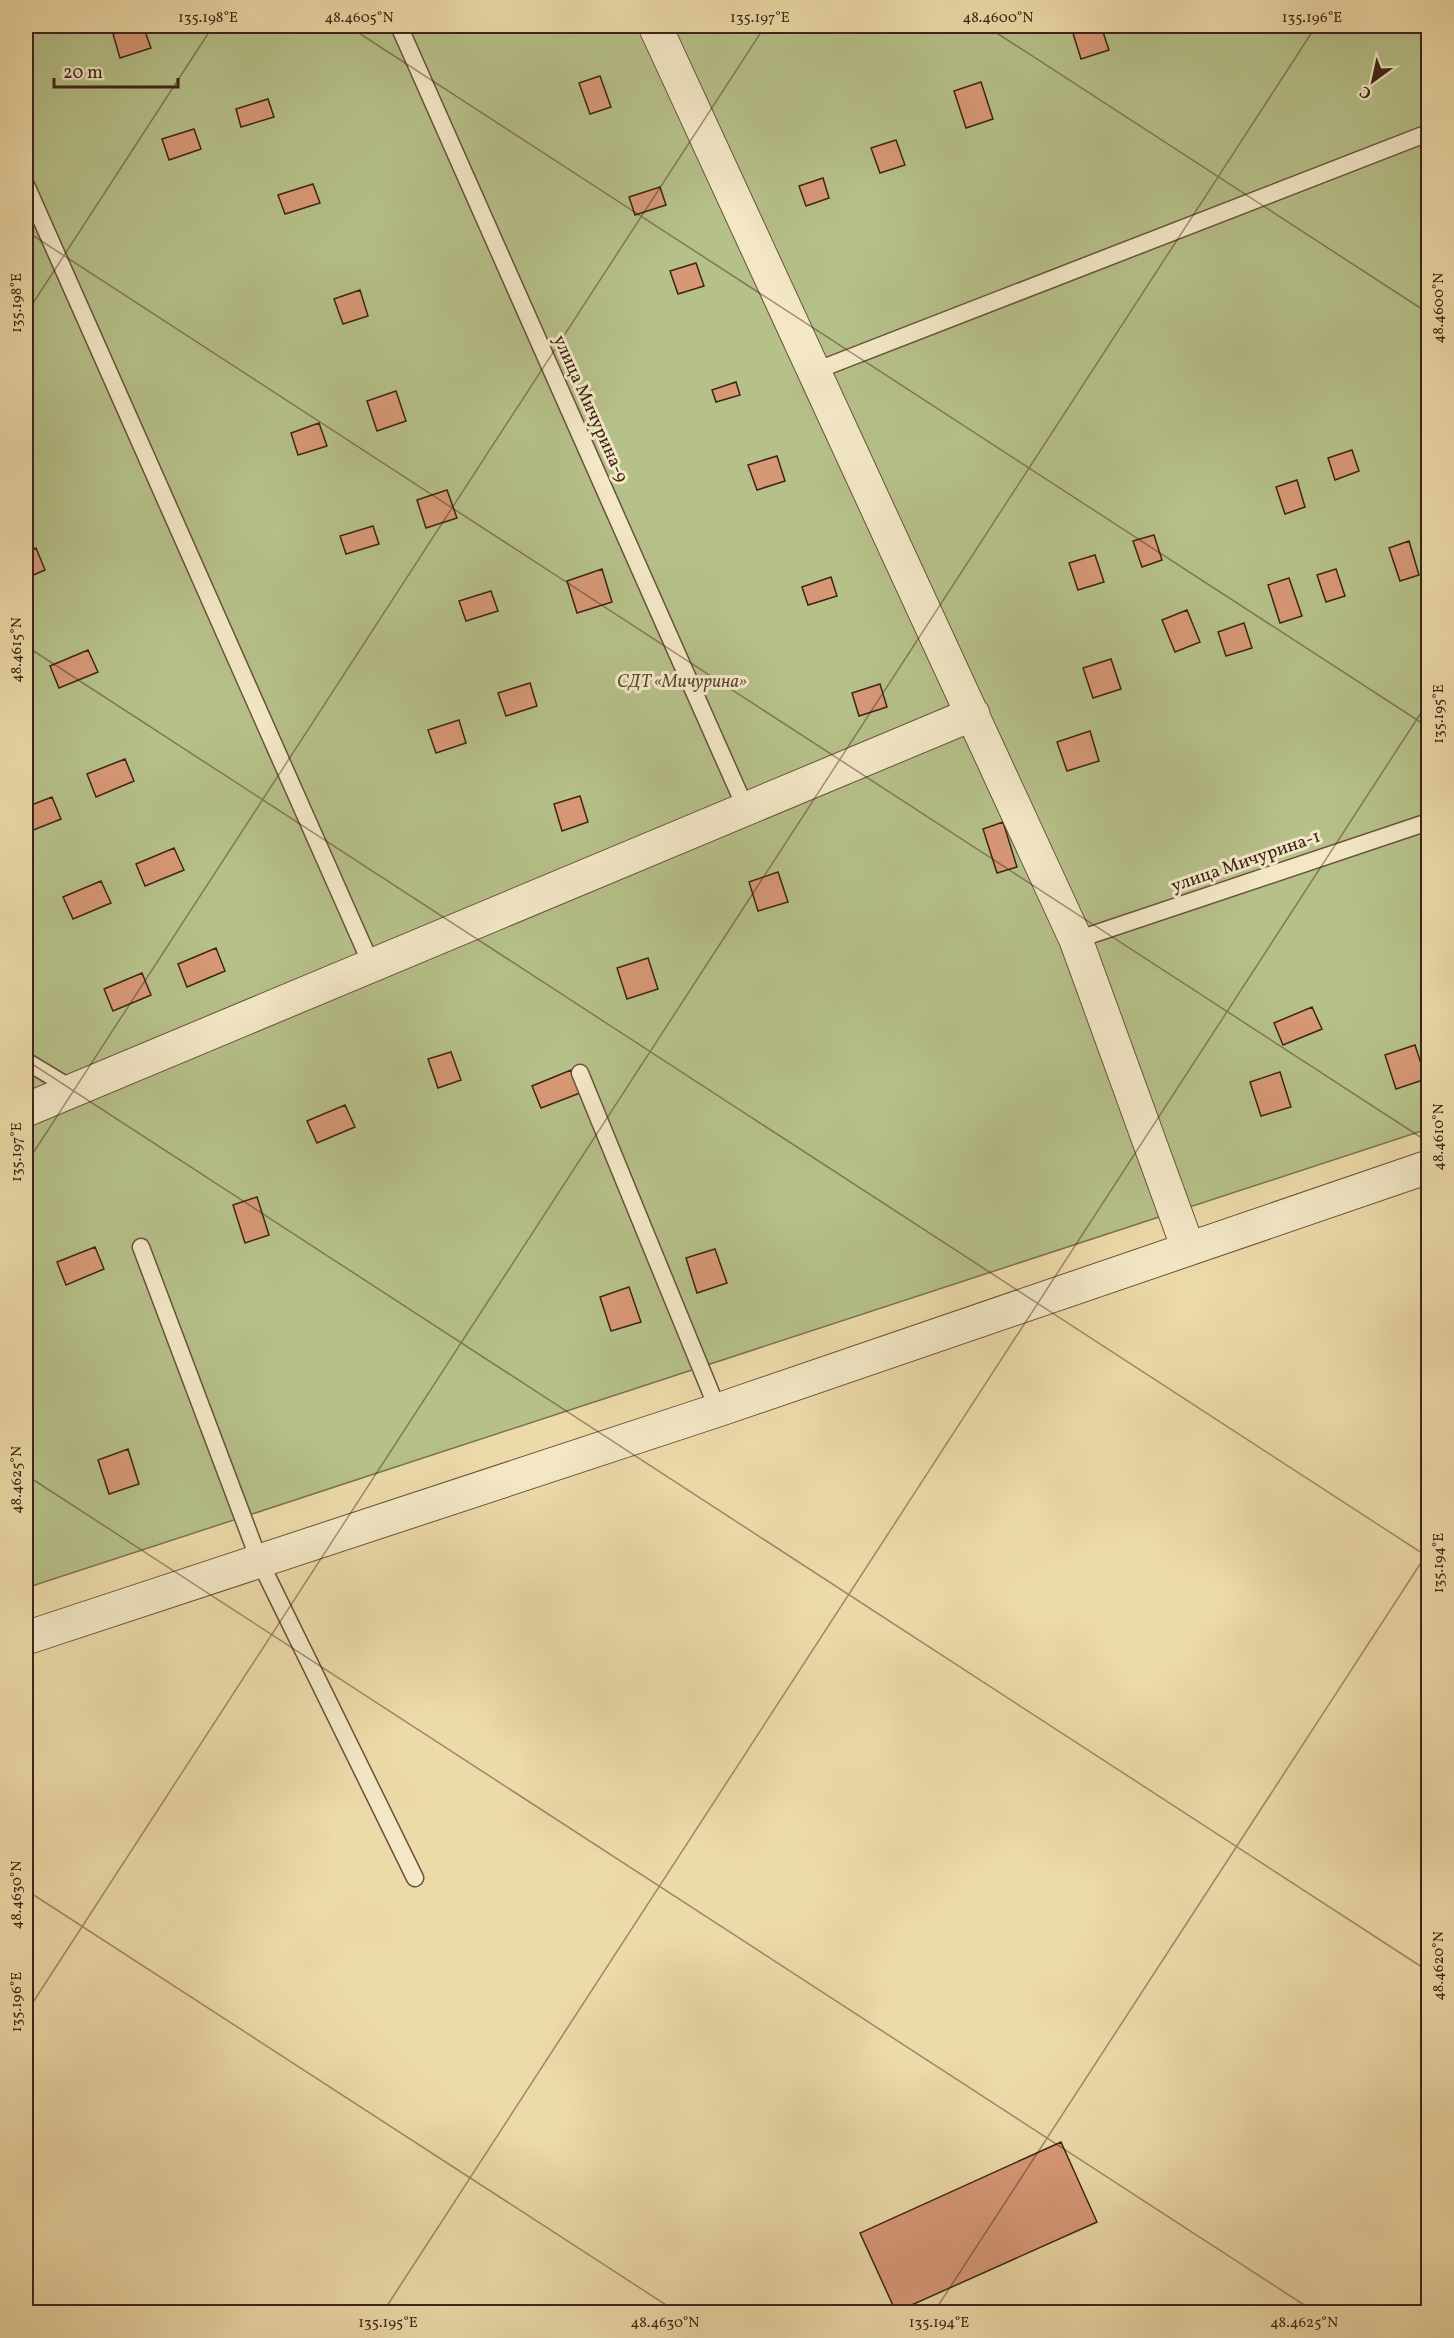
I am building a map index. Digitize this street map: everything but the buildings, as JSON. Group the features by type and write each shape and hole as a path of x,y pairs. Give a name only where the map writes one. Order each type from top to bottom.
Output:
{"street":[{"path":"655,26 1076,940 1188,1248"},
{"path":"26,1110 973,714"},
{"path":"26,1638 718,1410 1428,1167"}],"lane":[{"name":"улица Мичурина-9","path":"399,26 746,809"},
{"path":"815,371 1428,133"},
{"path":"26,185 372,966"},
{"name":"улица Мичурина-1","path":"1076,940 1428,822"},
{"path":"26,1061 74,1090"},
{"path":"580,1073 718,1410"},
{"path":"141,1246 259,1560 415,1878"}],"green space":[{"name":"СДТ «Мичурина»","path":"26,26 1428,26 1428,1129 26,1588"}]}
